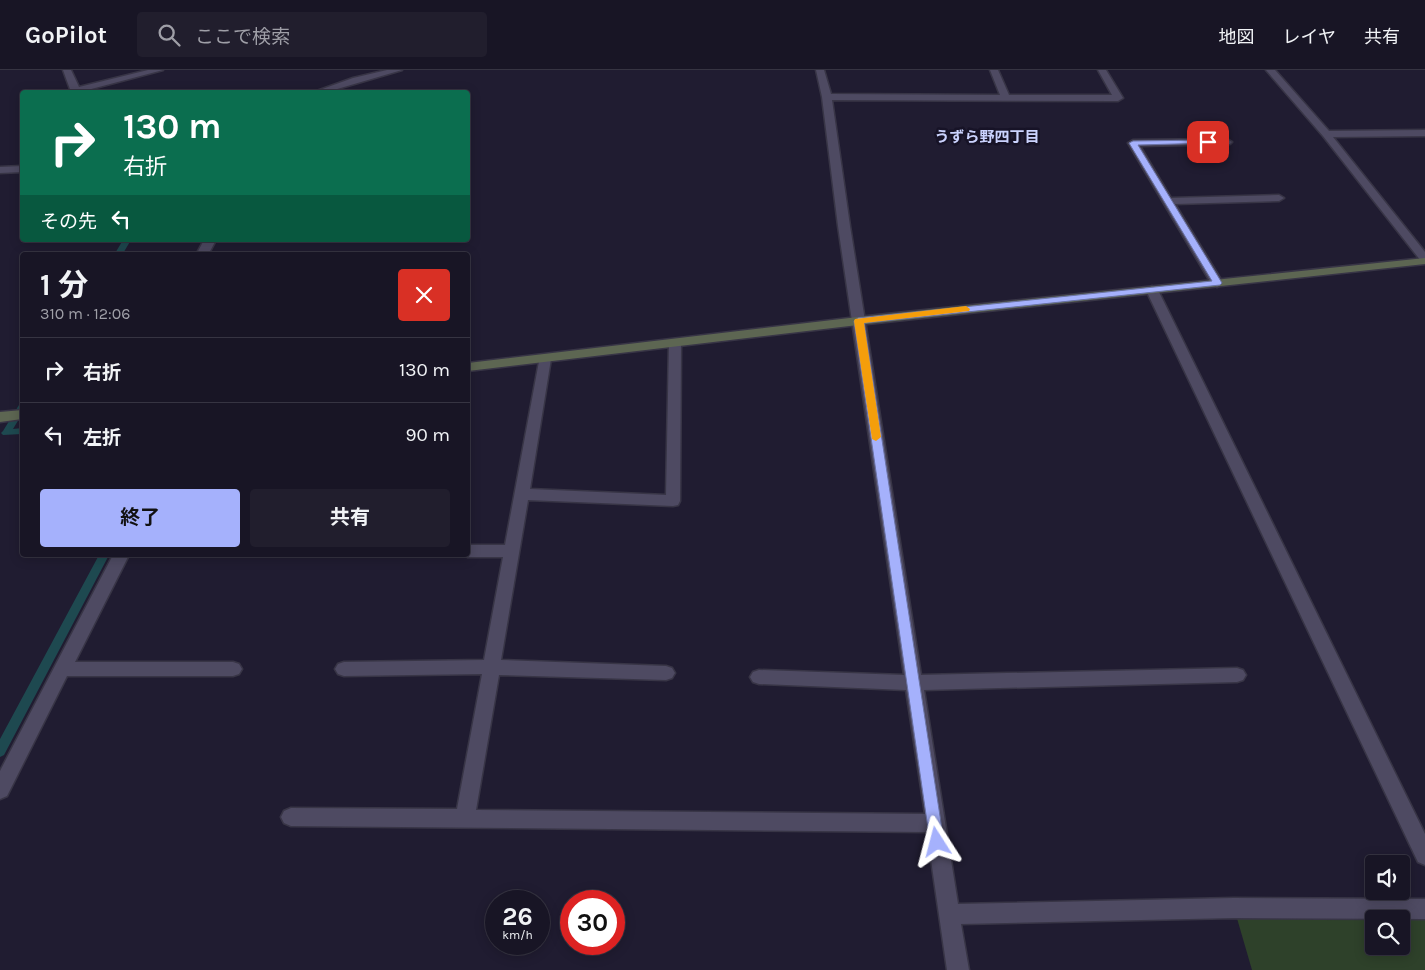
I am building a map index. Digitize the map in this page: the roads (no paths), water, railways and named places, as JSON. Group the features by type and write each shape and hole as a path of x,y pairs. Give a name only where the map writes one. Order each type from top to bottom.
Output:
{"street":[{"path":"67,70 74,90"},
{"path":"83,90 159,70"},
{"path":"325,90 398,70"},
{"path":"820,70 827,97 858,321 958,970"},
{"path":"994,70 1006,98"},
{"path":"827,97 1118,98 1102,70"},
{"path":"1270,70 1326,134 1425,260"},
{"path":"1326,134 1425,133"},
{"path":"1217,283 1133,143 1227,142"},
{"path":"0,170 20,169"},
{"path":"1168,201 1279,198"},
{"path":"470,367 858,321 1425,260"},
{"path":"1152,290 1425,855"},
{"path":"521,494 673,501 675,343"},
{"path":"465,819 544,358"},
{"path":"0,417 20,415"},
{"path":"470,551 511,550"},
{"path":"0,790 120,557"},
{"path":"344,669 491,667 666,673"},
{"path":"63,669 233,669"},
{"path":"759,677 913,683 1237,674"},
{"path":"291,817 934,823"},
{"path":"949,914 1234,908 1425,909"}],"waterway":[{"path":"120,252 126,242"},
{"path":"20,410 6,433 20,431"},
{"path":"0,751 103,557"}],"district":[{"name":"うずら野四丁目","path":"987,137"}]}
